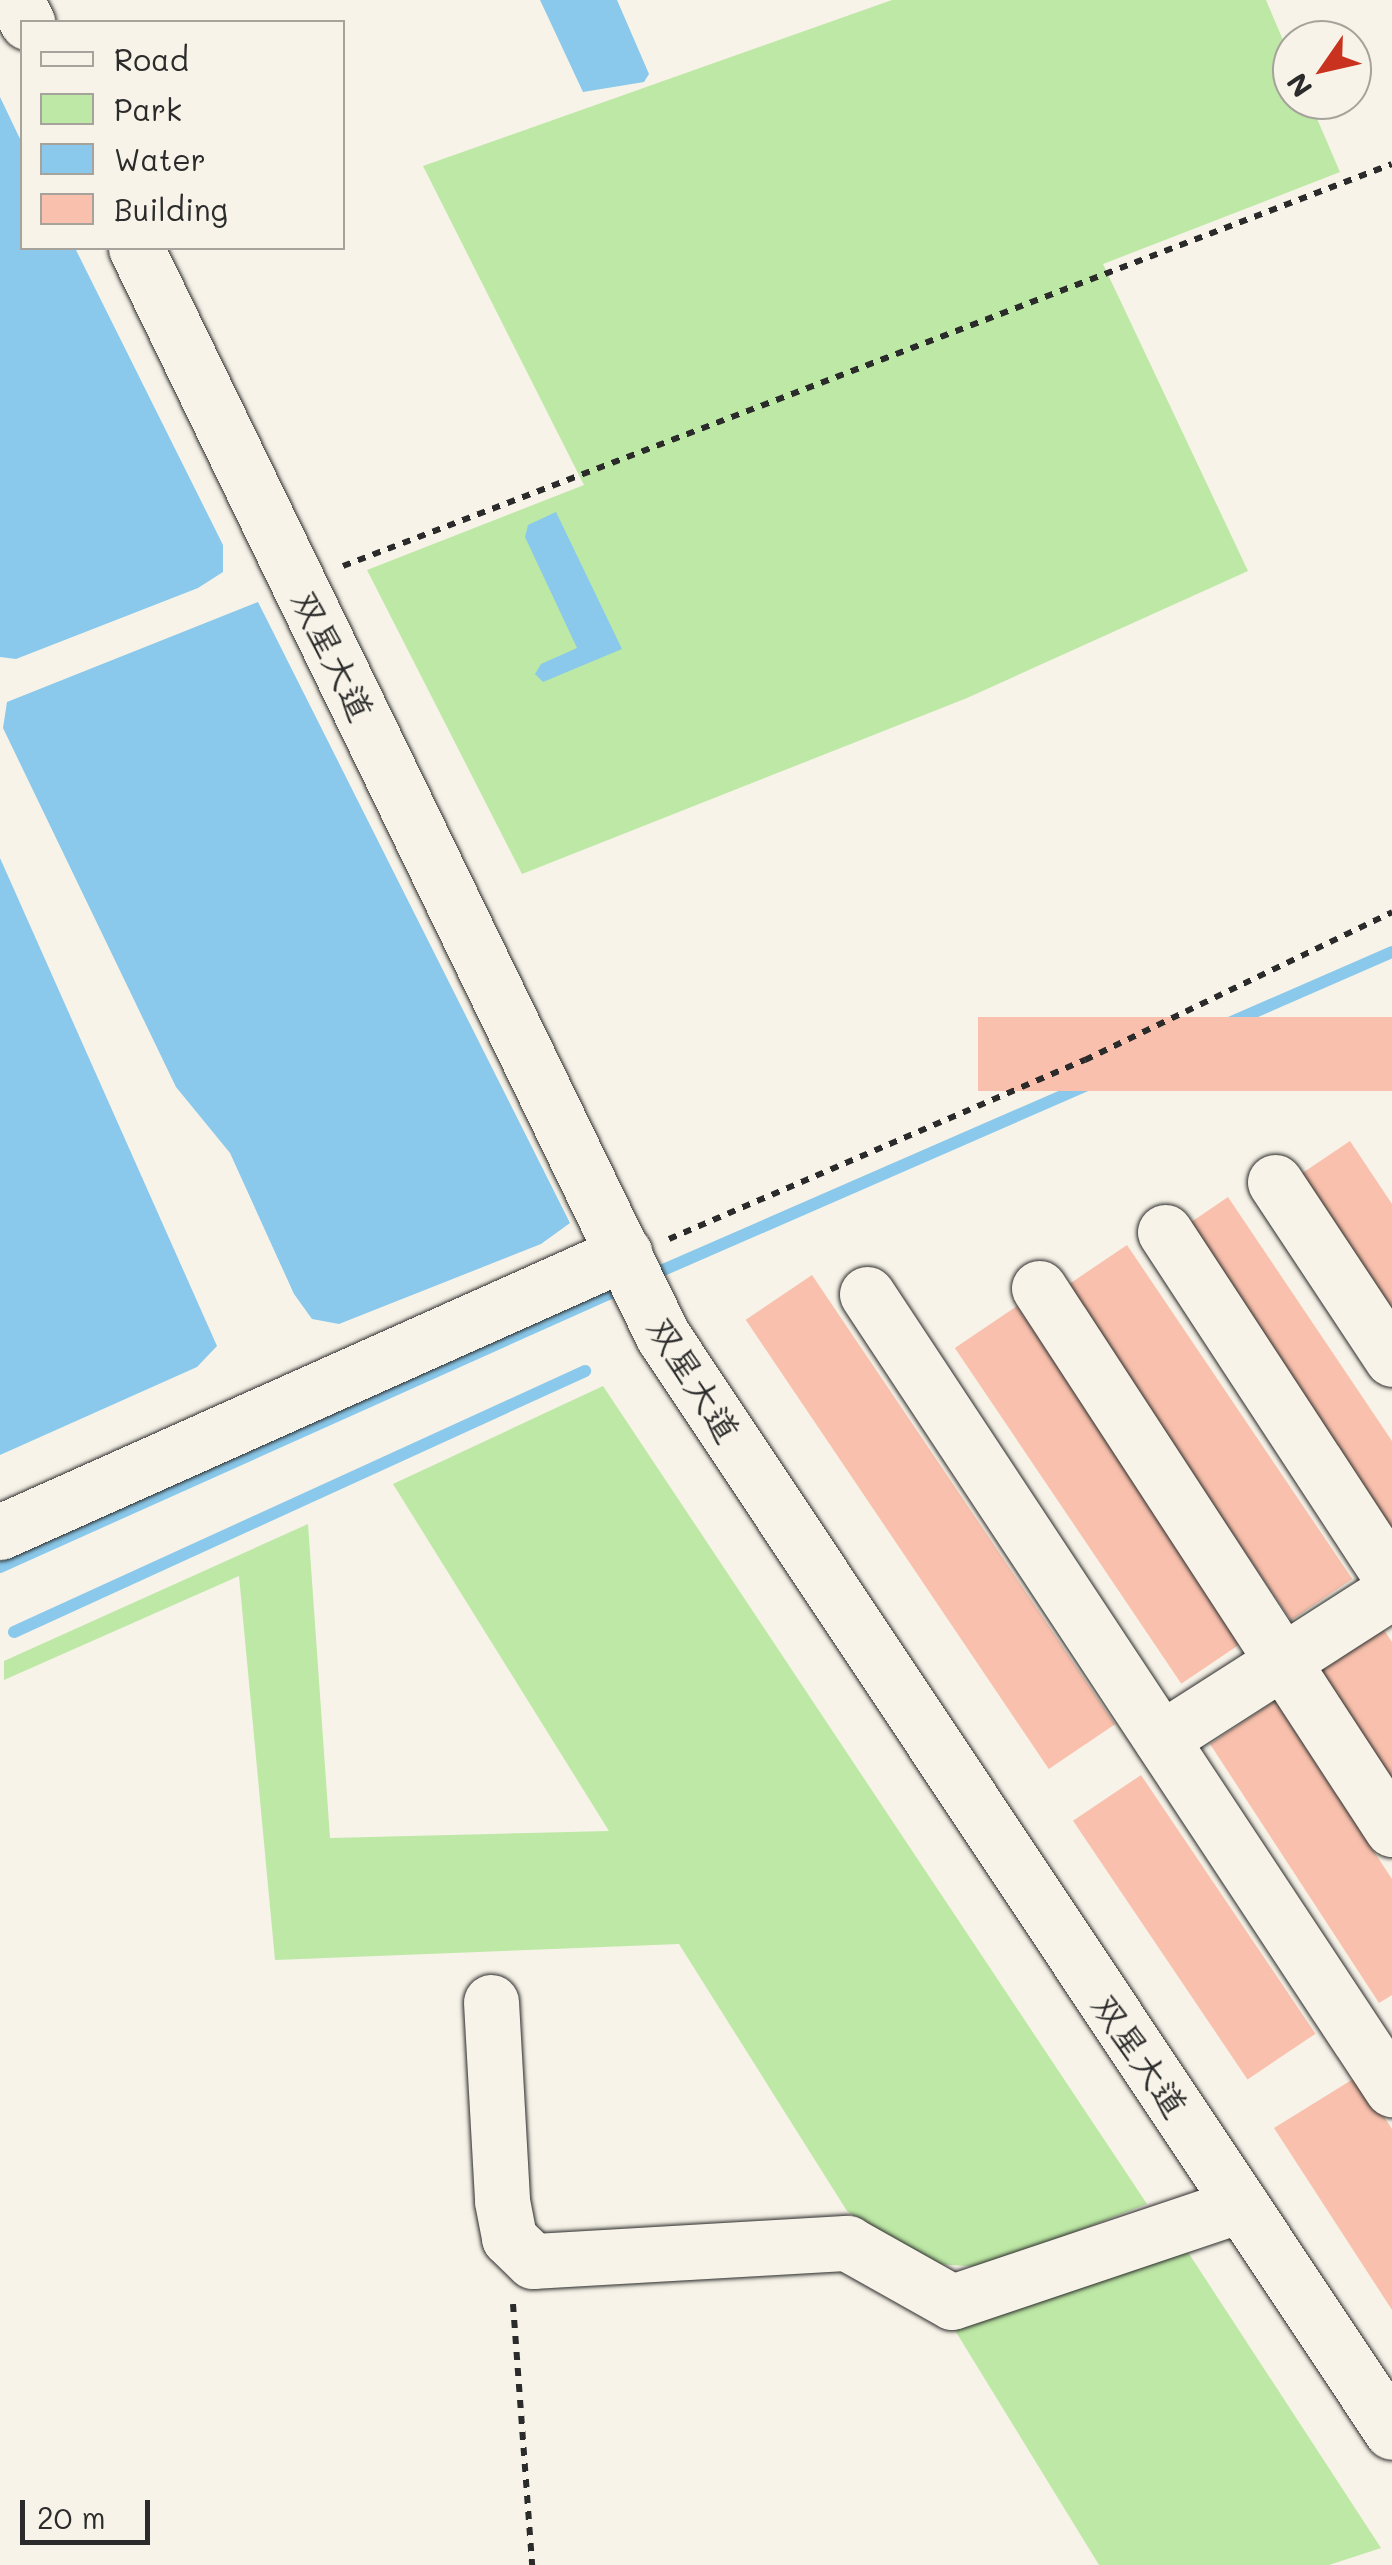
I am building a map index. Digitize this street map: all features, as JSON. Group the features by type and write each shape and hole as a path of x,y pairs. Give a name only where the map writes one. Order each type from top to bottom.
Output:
{"street":[{"name":"双星大道","path":"137,250 633,1272 1392,2432"},
{"path":"1275,1182 1392,1358"},
{"path":"1165,1232 1392,1579"},
{"path":"0,1532 633,1272"},
{"path":"1039,1288 1392,1829"},
{"path":"867,1294 1392,2089"},
{"path":"1161,1740 1392,1591"},
{"path":"490,2002 509,2238 533,2261 848,2243 952,2302 1241,2205"}],"path":[{"path":"299,583 1392,164"},
{"path":"633,1272 1392,912"},
{"path":"509,2238 532,2565"}],"green space":[{"path":"892,0 1266,0 1275,20 1272,120 1318,120 1340,172 1103,264 1248,571 967,698 522,874 367,570 584,485 423,166"},
{"path":"603,1386 1147,2204 984,2267 919,2263 847,2211 679,1944 275,1960 239,1576 4,1680 4,1661 308,1524 330,1838 609,1831 393,1484"},
{"path":"1182,2243 1381,2548 1329,2565 1099,2565 948,2319"}],"water":[{"path":"540,0 617,0 649,74 644,82 583,92"},
{"path":"0,97 20,139 20,250 76,250 223,545 223,572 198,588 16,659 0,657"},
{"path":"556,512 622,649 543,682 535,674 541,664 577,648 525,537 528,525"},
{"path":"258,602 570,1223 541,1244 339,1324 312,1319 294,1294 230,1153 176,1087 3,728 7,702"},
{"path":"0,858 217,1346 197,1367 0,1455"}],"building":[{"path":"978,1017 1392,1017 1392,1091 978,1091"},
{"path":"1350,1141 1392,1204 1392,1316 1298,1176"},
{"path":"1228,1197 1392,1441 1392,1550 1178,1231"},
{"path":"1127,1245 1352,1579 1291,1620 1066,1286"},
{"path":"812,1275 1115,1724 1049,1769 746,1320"},
{"path":"1017,1306 1243,1642 1181,1684 955,1348"},
{"path":"1384,1630 1392,1642 1392,1785 1318,1673"},
{"path":"1275,1701 1392,1879 1392,1995 1379,2003 1210,1744"},
{"path":"1141,1775 1315,2034 1247,2080 1073,1821"},
{"path":"1358,2076 1392,2129 1392,2310 1274,2128"}],"waterway":[{"path":"647,1277 1392,952"},
{"path":"0,1567 624,1287"},
{"path":"14,1632 585,1371"}]}
